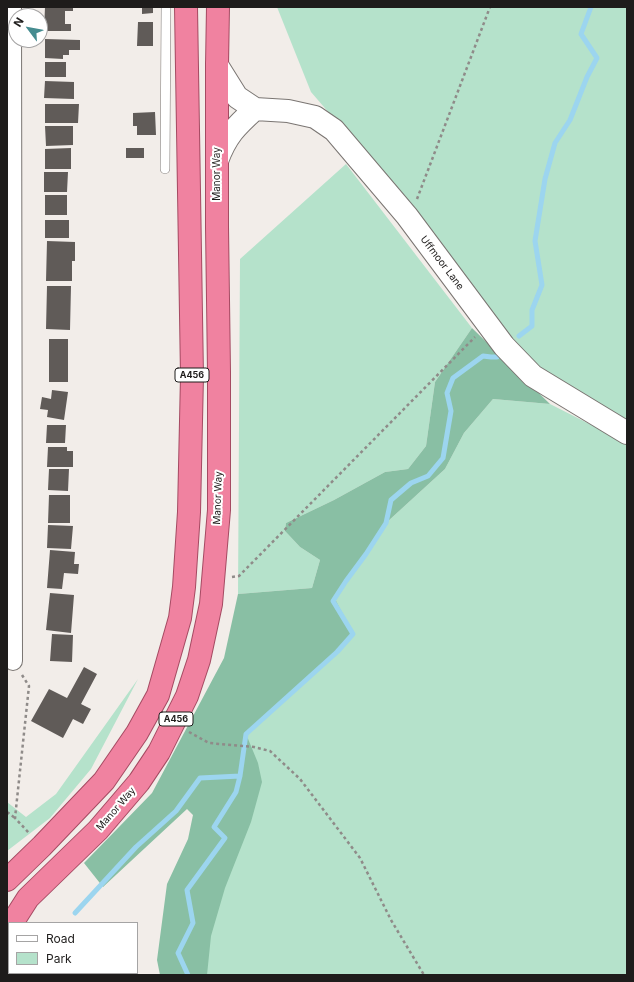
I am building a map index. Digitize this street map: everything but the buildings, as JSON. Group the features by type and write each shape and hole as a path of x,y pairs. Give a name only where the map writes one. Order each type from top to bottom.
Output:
{"highway":[{"name":"A456","path":"7,880 42,846 104,781 137,733 158,695 180,618 184,587 189,512 192,376 186,7"},
{"name":"Manor Way","path":"13,922 28,898 98,830 139,782 159,752 187,696 199,660 211,604 219,510 220,372 217,160 218,7"}],"street":[{"path":"12,7 13,661"},
{"path":"217,65 237,97 255,109 236,125 223,144 217,160"},
{"name":"Uffmoor Lane","path":"255,109 288,111 315,116 334,130 407,216 504,346 533,376 627,433"}],"lane":[{"path":"165,169 166,7"}],"path":[{"path":"407,216 413,210 490,7"},
{"path":"213,578 239,576 488,324"},
{"path":"13,661 29,686 15,818"},
{"path":"173,724 209,743 254,747 270,751 300,779 360,858 391,920 424,975"},
{"path":"7,812 15,818 42,846"}],"green space":[{"path":"277,7 627,7 627,424 550,380 513,346 417,215 311,92"},
{"path":"346,164 472,328 435,382 426,446 408,469 385,472 334,500 286,523 285,531 300,547 320,560 312,588 238,594 240,259"},
{"path":"472,328 550,404 493,399 464,433 445,469 386,523 346,581 335,599 353,634 337,652 246,734 258,763 262,782 251,822 225,888 211,936 207,975 160,975 157,960 167,884 188,839 193,815 187,809 103,887 84,863 152,793 224,658 238,594 312,588 320,560 300,547 285,531 286,523 334,500 385,472 408,469 426,446 435,382"},
{"path":"493,399 550,404 627,443 627,975 188,975 246,734 337,652 353,634 334,599 386,523 445,469 464,433"},
{"path":"138,679 91,769 50,818 7,851 7,802 26,817 56,794"}],"waterway":[{"path":"519,336 532,326 532,310 542,285 535,241 545,179 555,143 570,120 587,77 597,58 581,34 591,7"},
{"path":"188,975 178,953 193,923 187,890 225,838 214,827 236,792 240,776 246,734 337,652 353,634 333,601 386,523 391,500 411,483 428,476 443,458 451,411 447,393 453,378 483,356 497,357"},
{"path":"75,913 136,847 176,811 200,778 240,776"}]}
